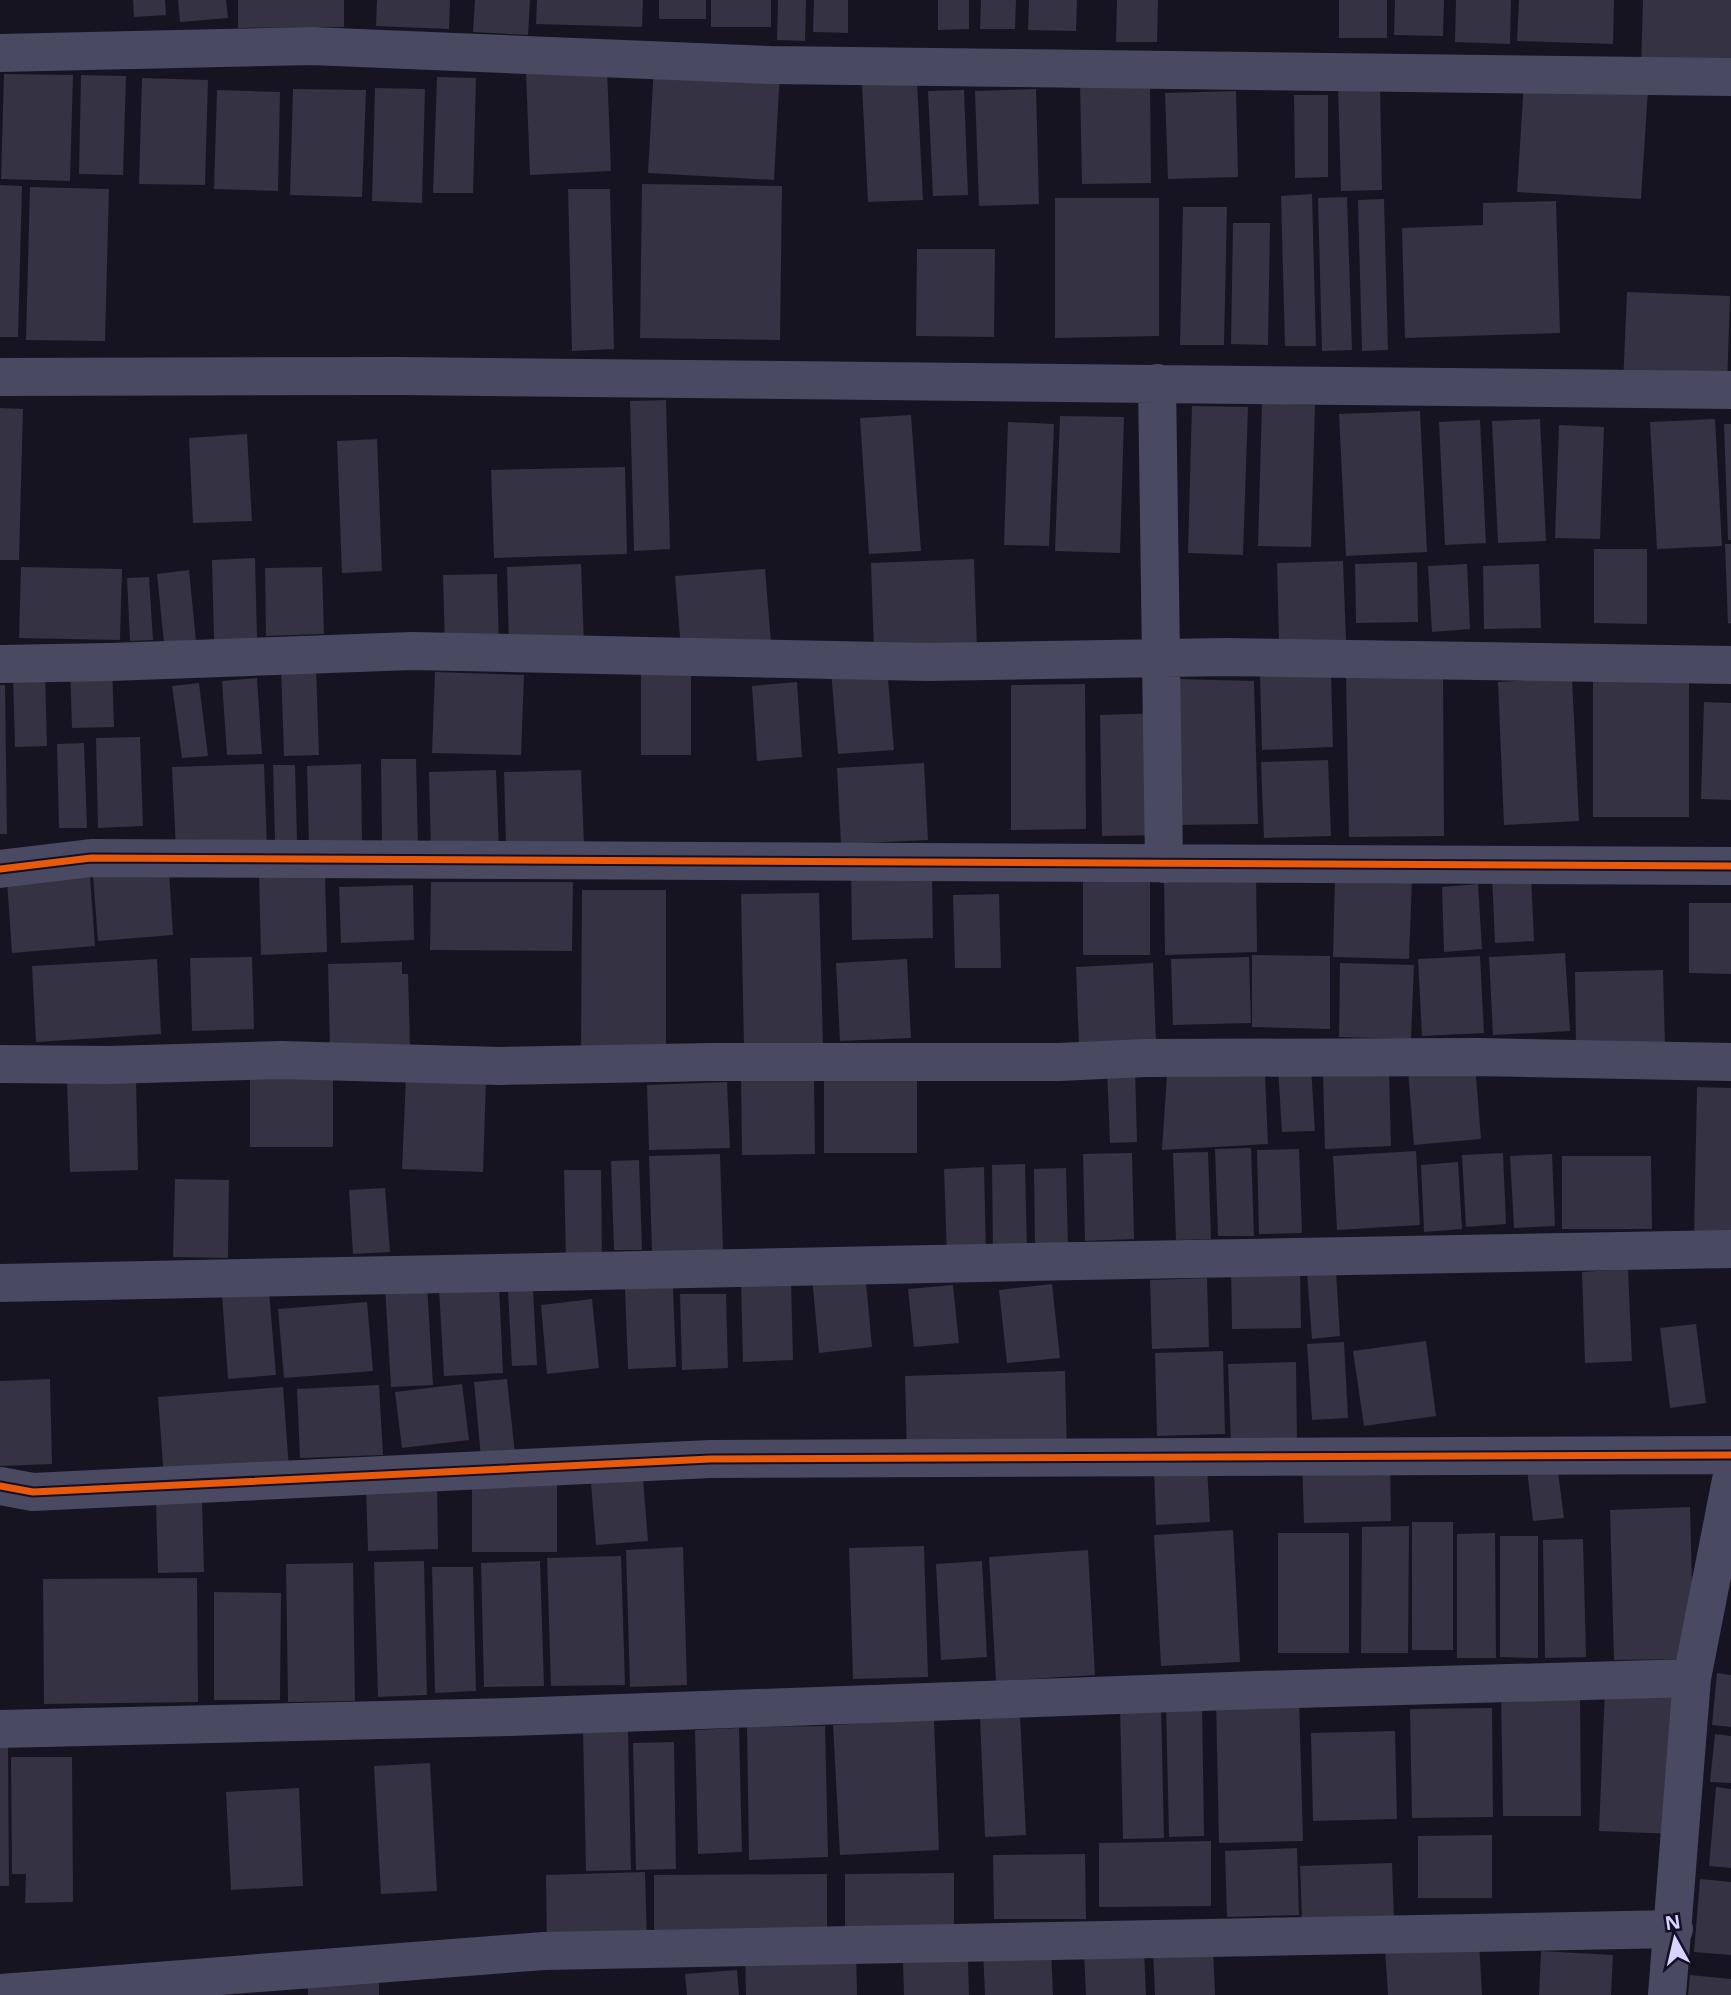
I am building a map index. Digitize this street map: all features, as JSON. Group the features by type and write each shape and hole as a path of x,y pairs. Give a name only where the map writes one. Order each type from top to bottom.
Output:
{"street":[{"path":"0,53 311,46 770,65 1731,77"},
{"path":"0,377 401,376 1731,390"},
{"path":"1157,383 1164,864"},
{"path":"0,664 412,651 928,662 1162,658 1731,665"},
{"path":"0,869 91,858 1731,866"},
{"path":"0,1064 109,1065 281,1060 500,1066 1423,1057 1731,1062"},
{"path":"0,1283 378,1273 898,1266 1731,1249"},
{"path":"0,1486 33,1492 710,1459 1731,1455"},
{"path":"1667,1995 1692,1678 1731,1480"},
{"path":"0,1729 511,1717 1257,1690 1692,1678"},
{"path":"0,1993 544,1951 1674,1929"}],"building":[{"path":"133,0 165,0 166,15 134,17"},
{"path":"178,0 226,0 228,18 180,22"},
{"path":"238,0 344,0 344,27 238,28"},
{"path":"377,0 450,0 449,29 376,26"},
{"path":"475,0 530,0 528,35 473,32"},
{"path":"537,0 643,0 642,27 536,24"},
{"path":"659,0 706,0 706,19 659,19"},
{"path":"711,0 771,0 771,27 711,27"},
{"path":"778,0 806,0 805,41 777,40"},
{"path":"814,0 848,0 848,33 813,32"},
{"path":"938,0 969,0 969,29 938,30"},
{"path":"981,0 1016,0 1015,29 980,29"},
{"path":"1029,0 1077,0 1076,31 1028,30"},
{"path":"1117,0 1158,0 1157,42 1116,42"},
{"path":"1339,0 1387,0 1387,38 1339,38"},
{"path":"1395,0 1444,0 1443,36 1394,35"},
{"path":"1456,0 1511,0 1510,44 1455,42"},
{"path":"1519,0 1614,0 1613,44 1517,41"},
{"path":"1643,0 1731,0 1731,68 1641,67"},
{"path":"654,65 780,71 774,180 648,173"},
{"path":"607,68 611,171 530,175 526,72"},
{"path":"4,74 73,75 70,181 1,179"},
{"path":"81,75 126,76 123,175 79,174"},
{"path":"437,77 476,78 473,193 433,193"},
{"path":"142,78 208,80 205,185 139,184"},
{"path":"917,82 923,200 868,202 862,85"},
{"path":"1150,82 1151,183 1082,184 1080,84"},
{"path":"1524,82 1648,89 1641,199 1517,192"},
{"path":"1380,84 1382,190 1341,191 1338,85"},
{"path":"375,88 425,89 422,203 372,201"},
{"path":"293,89 366,90 362,197 290,195"},
{"path":"1036,89 1039,204 979,206 975,91"},
{"path":"217,90 280,92 278,191 214,189"},
{"path":"964,90 968,195 933,196 928,91"},
{"path":"1236,91 1238,177 1168,179 1165,93"},
{"path":"1294,95 1328,95 1328,177 1295,178"},
{"path":"642,184 782,186 780,340 640,338"},
{"path":"0,185 22,186 18,337 0,337"},
{"path":"30,187 109,189 105,341 26,340"},
{"path":"568,189 610,189 614,349 572,351"},
{"path":"1312,194 1316,346 1285,346 1281,196"},
{"path":"1347,197 1352,350 1322,351 1318,198"},
{"path":"1055,198 1159,198 1159,336 1055,338"},
{"path":"1384,199 1388,350 1362,351 1358,200"},
{"path":"1556,201 1560,333 1405,338 1402,228 1483,225 1483,203"},
{"path":"1183,207 1227,207 1224,345 1180,345"},
{"path":"1233,223 1270,223 1268,345 1231,344"},
{"path":"917,249 995,249 994,337 916,336"},
{"path":"1627,292 1730,296 1727,388 1623,384"},
{"path":"666,400 670,549 634,551 630,401"},
{"path":"1262,403 1315,405 1311,547 1258,546"},
{"path":"1192,406 1248,407 1243,555 1188,553"},
{"path":"0,408 23,409 19,560 0,560"},
{"path":"1420,411 1427,552 1346,556 1339,414"},
{"path":"911,415 921,551 869,554 860,418"},
{"path":"1060,416 1124,417 1120,553 1055,551"},
{"path":"1540,419 1546,541 1498,543 1492,421"},
{"path":"1715,419 1722,546 1657,549 1650,422"},
{"path":"1480,420 1486,543 1445,545 1439,422"},
{"path":"1008,422 1054,424 1049,546 1004,545"},
{"path":"1724,424 1731,424 1731,540 1728,540"},
{"path":"1559,425 1604,427 1600,539 1555,538"},
{"path":"247,434 252,521 193,523 189,438"},
{"path":"377,439 382,571 342,573 337,441"},
{"path":"625,467 627,554 494,558 491,470"},
{"path":"1725,544 1731,544 1731,623 1728,624"},
{"path":"1594,549 1647,549 1647,624 1594,623"},
{"path":"255,558 257,639 214,640 212,560"},
{"path":"974,559 977,651 874,654 871,563"},
{"path":"1343,561 1346,640 1279,642 1277,563"},
{"path":"1417,562 1418,622 1356,623 1355,564"},
{"path":"581,564 584,644 509,647 507,567"},
{"path":"1467,564 1470,629 1432,632 1428,566"},
{"path":"1539,564 1541,628 1484,629 1483,566"},
{"path":"21,567 122,569 120,640 19,638"},
{"path":"322,567 324,634 266,636 265,568"},
{"path":"765,569 771,643 681,649 675,576"},
{"path":"189,570 196,641 164,643 157,574"},
{"path":"497,574 499,647 445,648 443,575"},
{"path":"149,577 153,640 130,641 127,578"},
{"path":"112,664 114,727 72,728 70,665"},
{"path":"316,665 319,755 284,756 281,666"},
{"path":"887,667 894,750 838,754 831,671"},
{"path":"1593,670 1689,671 1689,817 1593,817"},
{"path":"435,672 524,675 521,755 432,753"},
{"path":"641,672 691,672 691,755 641,755"},
{"path":"45,673 47,746 15,747 13,675"},
{"path":"1331,674 1333,747 1262,750 1260,676"},
{"path":"1443,674 1444,836 1349,837 1346,675"},
{"path":"257,678 262,754 227,755 222,681"},
{"path":"1572,678 1579,821 1504,825 1498,682"},
{"path":"1178,679 1254,681 1258,824 1176,825"},
{"path":"797,682 802,757 757,761 752,686"},
{"path":"199,683 208,756 182,758 172,686"},
{"path":"1085,684 1086,829 1011,830 1011,685"},
{"path":"0,685 5,685 7,834 0,834"},
{"path":"1704,702 1731,703 1731,800 1701,799"},
{"path":"1162,713 1164,835 1102,836 1100,715"},
{"path":"140,737 143,826 98,828 96,738"},
{"path":"84,743 87,828 59,828 57,744"},
{"path":"381,759 416,759 418,845 382,845"},
{"path":"1328,760 1331,836 1264,838 1261,762"},
{"path":"924,763 928,840 841,844 837,768"},
{"path":"264,764 267,847 176,850 172,767"},
{"path":"361,764 362,845 309,846 307,766"},
{"path":"273,765 295,765 297,840 275,840"},
{"path":"496,770 499,851 431,854 429,772"},
{"path":"581,770 584,844 506,846 504,772"},
{"path":"932,869 933,938 852,940 851,871"},
{"path":"1150,870 1150,955 1083,955 1083,871"},
{"path":"169,871 173,935 98,941 93,876"},
{"path":"1256,872 1257,952 1165,955 1164,874"},
{"path":"325,873 327,952 261,955 259,876"},
{"path":"1531,873 1534,941 1495,943 1492,875"},
{"path":"90,875 95,946 12,953 7,881"},
{"path":"1335,877 1412,879 1409,959 1333,957"},
{"path":"431,882 573,882 572,951 430,950"},
{"path":"1478,884 1482,949 1444,952 1442,887"},
{"path":"413,885 414,940 341,943 339,887"},
{"path":"582,890 666,890 666,1049 581,1049"},
{"path":"819,893 823,1045 744,1047 741,894"},
{"path":"999,894 1001,968 955,968 953,895"},
{"path":"1689,903 1731,903 1731,974 1689,973"},
{"path":"1565,953 1570,1031 1493,1035 1489,957"},
{"path":"1252,955 1330,956 1330,1029 1252,1027"},
{"path":"1480,956 1484,1033 1422,1036 1418,959"},
{"path":"252,957 254,1029 192,1031 190,958"},
{"path":"1249,957 1251,1023 1173,1025 1171,959"},
{"path":"157,959 161,1034 36,1042 32,966"},
{"path":"907,959 911,1038 840,1041 836,963"},
{"path":"402,962 402,974 408,974 410,1047 330,1049 328,964"},
{"path":"1153,963 1156,1043 1079,1046 1076,967"},
{"path":"1340,963 1414,965 1411,1039 1339,1037"},
{"path":"1663,970 1665,1046 1576,1048 1575,972"},
{"path":"1475,1064 1481,1139 1414,1145 1408,1070"},
{"path":"333,1067 333,1147 250,1147 250,1068"},
{"path":"1311,1067 1315,1131 1282,1132 1278,1068"},
{"path":"1107,1068 1135,1068 1137,1142 1110,1143"},
{"path":"1389,1072 1391,1146 1325,1149 1323,1075"},
{"path":"824,1073 917,1073 917,1153 824,1153"},
{"path":"1167,1074 1265,1074 1268,1144 1162,1150"},
{"path":"741,1075 814,1075 815,1154 742,1155"},
{"path":"406,1078 486,1080 483,1172 402,1169"},
{"path":"136,1079 138,1170 70,1172 67,1081"},
{"path":"727,1082 730,1148 649,1150 647,1085"},
{"path":"1697,1087 1731,1088 1731,1239 1694,1238"},
{"path":"1251,1148 1254,1236 1218,1236 1215,1149"},
{"path":"1299,1149 1302,1233 1259,1234 1257,1150"},
{"path":"1416,1151 1420,1225 1337,1230 1333,1156"},
{"path":"1208,1152 1211,1239 1176,1240 1173,1153"},
{"path":"1132,1153 1134,1239 1085,1241 1083,1154"},
{"path":"1503,1153 1506,1224 1466,1227 1462,1155"},
{"path":"720,1154 723,1250 652,1251 649,1156"},
{"path":"1552,1154 1555,1226 1514,1228 1510,1156"},
{"path":"1562,1156 1651,1156 1652,1229 1562,1229"},
{"path":"639,1160 642,1250 614,1250 611,1161"},
{"path":"1458,1162 1462,1229 1424,1232 1421,1165"},
{"path":"1025,1164 1027,1254 993,1255 992,1165"},
{"path":"984,1167 986,1257 947,1258 944,1169"},
{"path":"1066,1168 1068,1245 1035,1246 1034,1169"},
{"path":"564,1170 601,1170 602,1260 566,1261"},
{"path":"175,1179 229,1180 228,1258 173,1257"},
{"path":"385,1188 390,1252 353,1254 349,1190"},
{"path":"1300,1265 1301,1328 1232,1329 1231,1266"},
{"path":"1628,1269 1632,1361 1585,1363 1582,1272"},
{"path":"1336,1271 1340,1336 1312,1339 1307,1273"},
{"path":"865,1272 872,1347 819,1353 812,1277"},
{"path":"1207,1278 1209,1347 1152,1349 1150,1280"},
{"path":"791,1280 793,1360 743,1362 741,1282"},
{"path":"1052,1284 1060,1358 1007,1363 999,1290"},
{"path":"427,1285 433,1385 391,1387 385,1287"},
{"path":"499,1285 503,1373 444,1376 439,1289"},
{"path":"953,1285 959,1343 914,1347 908,1289"},
{"path":"673,1288 676,1367 628,1369 625,1289"},
{"path":"533,1290 537,1365 512,1366 508,1291"},
{"path":"269,1291 276,1375 228,1379 222,1294"},
{"path":"680,1294 726,1294 728,1368 682,1370"},
{"path":"592,1299 599,1368 547,1374 541,1305"},
{"path":"367,1302 373,1371 284,1378 278,1309"},
{"path":"1696,1324 1706,1403 1670,1408 1660,1328"},
{"path":"1426,1341 1436,1416 1364,1426 1353,1351"},
{"path":"1344,1342 1348,1418 1312,1420 1307,1344"},
{"path":"1223,1351 1225,1434 1157,1436 1155,1353"},
{"path":"1296,1362 1297,1444 1231,1446 1228,1364"},
{"path":"1065,1371 1067,1455 907,1458 905,1376"},
{"path":"50,1379 52,1464 0,1466 0,1381"},
{"path":"507,1379 515,1454 481,1458 474,1382"},
{"path":"462,1384 469,1440 402,1448 395,1392"},
{"path":"379,1385 383,1455 300,1458 297,1389"},
{"path":"283,1387 289,1468 164,1478 158,1397"},
{"path":"1390,1458 1391,1521 1304,1523 1302,1460"},
{"path":"1557,1464 1564,1518 1533,1521 1527,1469"},
{"path":"1207,1466 1210,1522 1156,1525 1154,1469"},
{"path":"643,1479 648,1541 596,1545 591,1483"},
{"path":"472,1481 557,1482 557,1552 472,1552"},
{"path":"437,1483 438,1549 368,1551 366,1486"},
{"path":"202,1500 204,1572 158,1573 156,1502"},
{"path":"1690,1507 1694,1659 1614,1660 1610,1510"},
{"path":"1412,1522 1453,1522 1453,1650 1412,1650"},
{"path":"1409,1526 1408,1653 1361,1653 1362,1527"},
{"path":"1233,1530 1240,1662 1161,1666 1154,1535"},
{"path":"1278,1533 1349,1533 1349,1653 1278,1653"},
{"path":"1495,1533 1496,1658 1457,1658 1457,1534"},
{"path":"1500,1536 1538,1536 1538,1658 1500,1657"},
{"path":"1583,1539 1586,1657 1545,1658 1543,1540"},
{"path":"924,1546 928,1677 853,1679 849,1548"},
{"path":"683,1547 687,1685 630,1687 626,1550"},
{"path":"1088,1550 1095,1675 996,1681 989,1557"},
{"path":"621,1556 625,1685 551,1686 547,1558"},
{"path":"424,1561 427,1695 378,1697 374,1562"},
{"path":"540,1561 544,1686 484,1687 481,1563"},
{"path":"982,1561 987,1657 941,1660 936,1564"},
{"path":"353,1563 355,1701 288,1702 286,1564"},
{"path":"432,1567 473,1567 476,1691 435,1693"},
{"path":"197,1578 198,1702 44,1704 43,1579"},
{"path":"214,1592 281,1593 280,1700 214,1700"},
{"path":"1717,1673 1731,1675 1731,1727 1712,1725"},
{"path":"1605,1688 1682,1691 1675,1834 1599,1831"},
{"path":"1580,1690 1581,1816 1503,1816 1501,1691"},
{"path":"1299,1697 1303,1841 1219,1843 1216,1699"},
{"path":"1202,1701 1204,1836 1169,1837 1166,1702"},
{"path":"1161,1706 1164,1838 1123,1839 1120,1707"},
{"path":"1492,1708 1493,1817 1412,1818 1410,1709"},
{"path":"1020,1715 1026,1835 985,1837 980,1717"},
{"path":"934,1719 939,1850 840,1855 833,1725"},
{"path":"825,1726 828,1857 749,1860 747,1727"},
{"path":"739,1728 742,1852 698,1854 695,1730"},
{"path":"583,1730 628,1730 631,1870 586,1871"},
{"path":"1395,1731 1397,1819 1313,1821 1311,1733"},
{"path":"1715,1734 1731,1736 1731,1783 1710,1782"},
{"path":"674,1742 676,1869 636,1870 633,1743"},
{"path":"0,1745 8,1745 9,1886 0,1886"},
{"path":"11,1757 72,1757 73,1902 25,1903 26,1874 12,1874"},
{"path":"430,1763 437,1891 381,1894 374,1766"},
{"path":"1716,1787 1731,1789 1731,1868 1709,1866"},
{"path":"299,1788 303,1886 231,1890 226,1792"},
{"path":"1492,1835 1492,1898 1418,1898 1418,1836"},
{"path":"1211,1841 1211,1906 1099,1907 1099,1843"},
{"path":"1297,1848 1299,1915 1227,1917 1225,1851"},
{"path":"1085,1854 1086,1919 994,1919 993,1855"},
{"path":"1392,1863 1394,1922 1302,1924 1300,1866"},
{"path":"645,1872 647,1941 547,1944 546,1875"},
{"path":"954,1873 954,1938 845,1939 845,1874"},
{"path":"827,1874 827,1932 654,1933 654,1875"},
{"path":"1700,1879 1731,1882 1731,1955 1694,1952"},
{"path":"1479,1941 1482,1995 1388,1995 1385,1948"},
{"path":"1213,1946 1215,1995 1155,1995 1153,1948"},
{"path":"1051,1949 1053,1995 985,1995 983,1951"},
{"path":"856,1950 857,1995 746,1995 745,1955"},
{"path":"1144,1950 1146,1995 1086,1995 1084,1952"},
{"path":"1541,1951 1613,1955 1611,1995 1539,1995"},
{"path":"968,1960 969,1995 904,1995 903,1961"},
{"path":"737,1970 739,1995 687,1995 685,1974"},
{"path":"1690,1975 1731,1979 1731,1995 1688,1995"},
{"path":"379,1982 379,1995 308,1995 308,1983"}],"cycle path":[{"path":"0,869 91,858 1731,866"},
{"path":"0,1486 33,1492 710,1459 1731,1455"}]}
